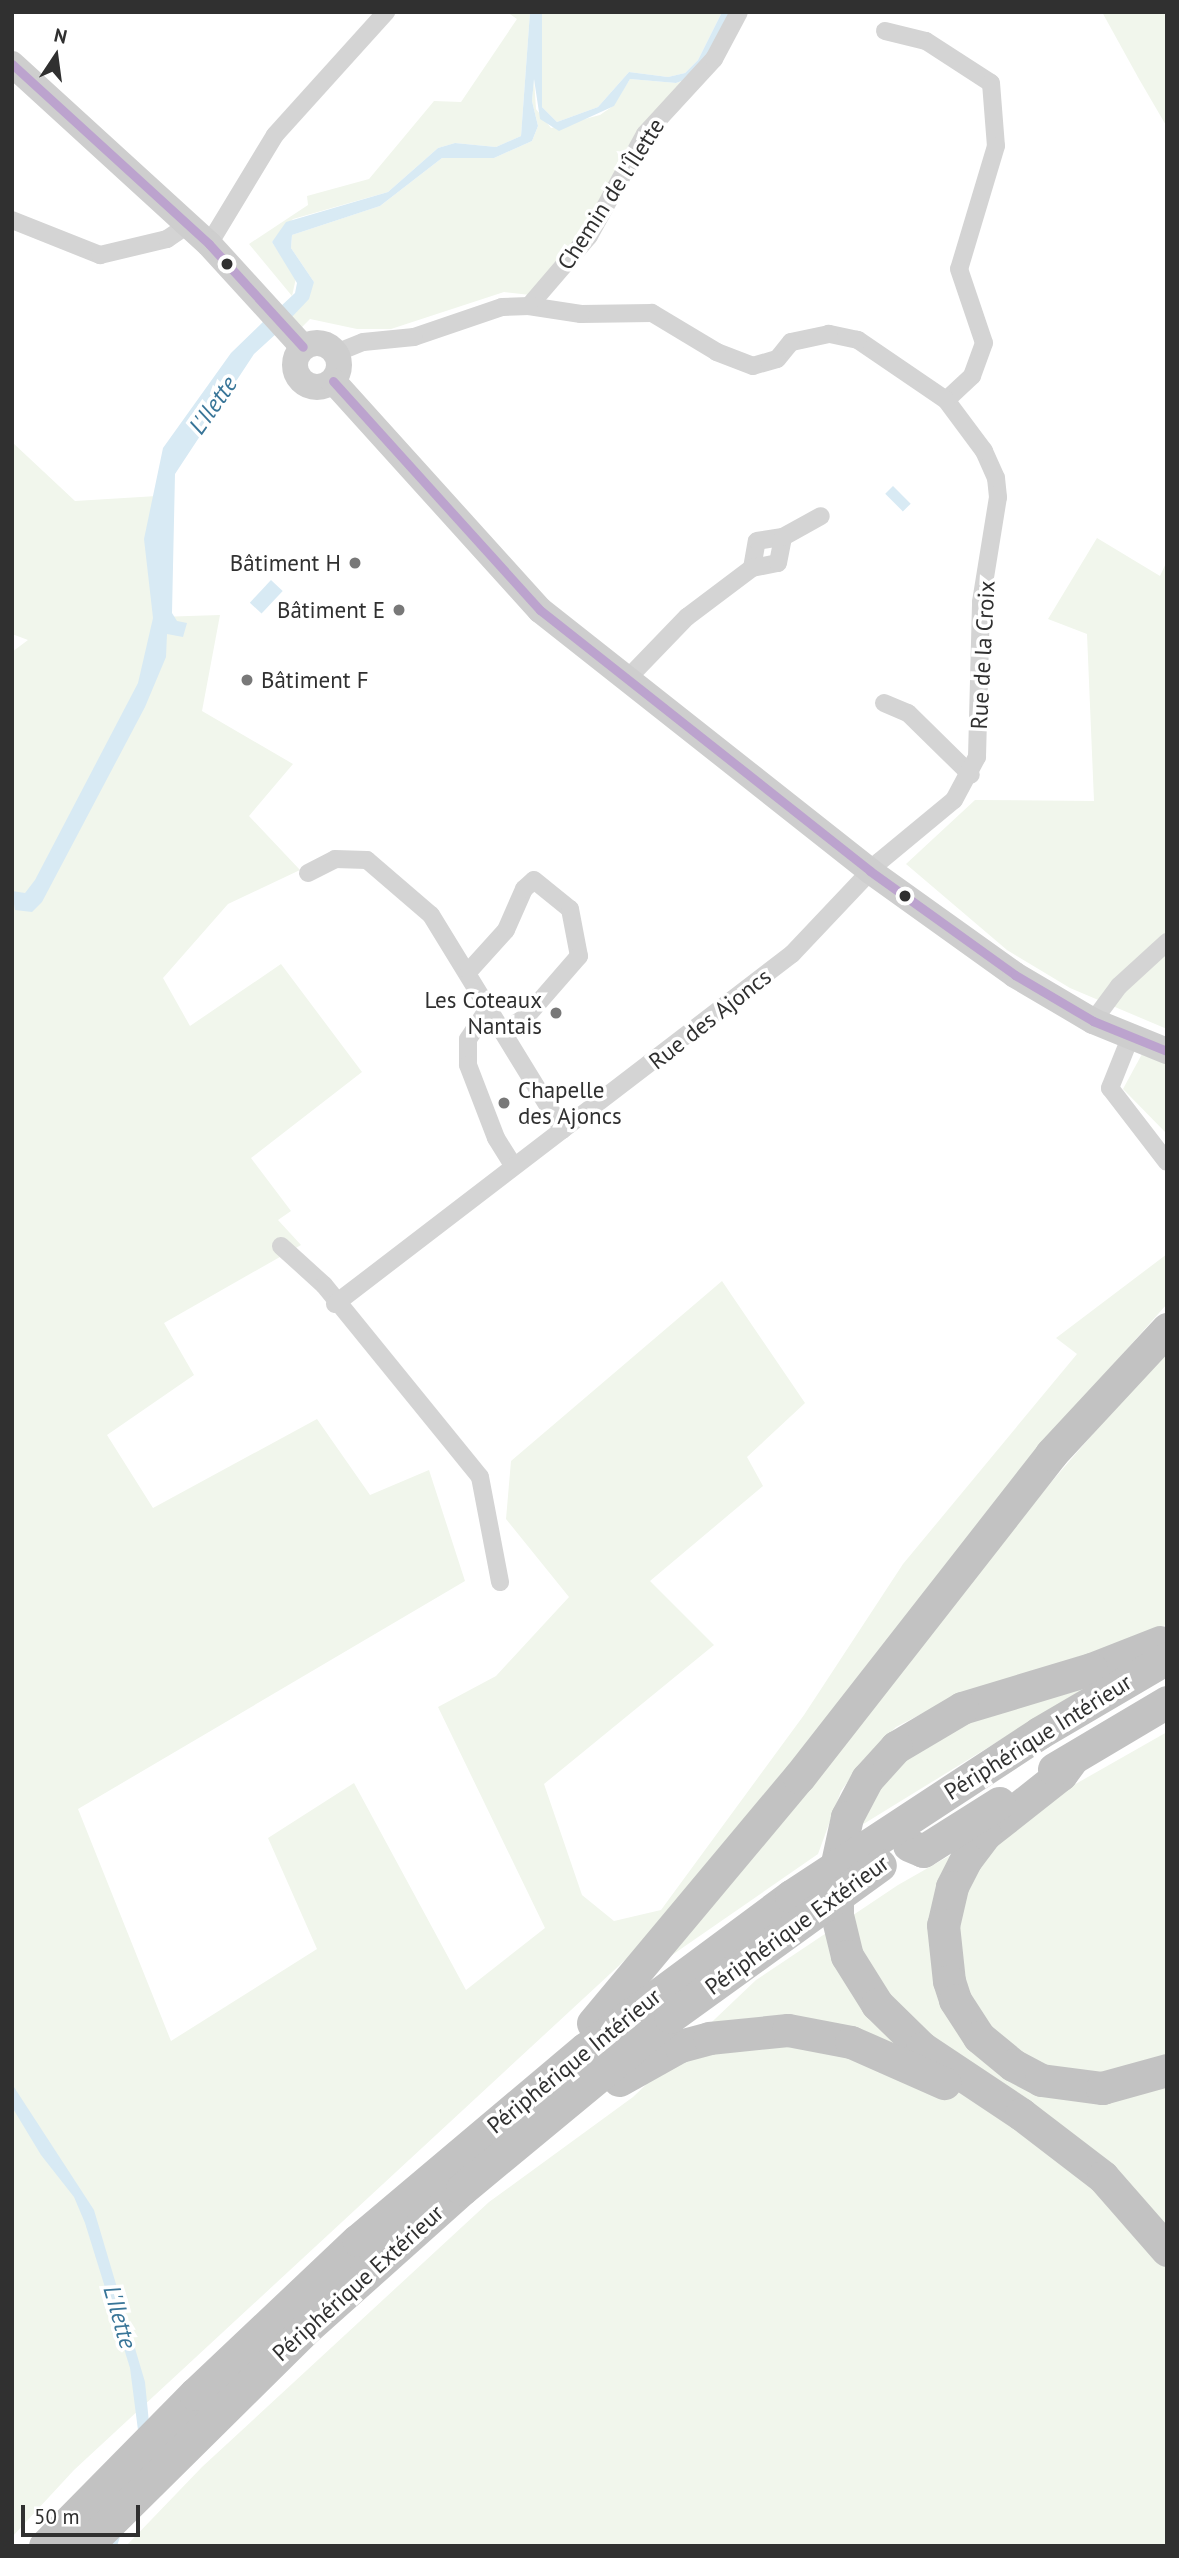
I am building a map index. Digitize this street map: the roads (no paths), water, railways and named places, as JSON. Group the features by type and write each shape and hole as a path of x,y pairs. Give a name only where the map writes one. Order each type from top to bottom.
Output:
{"highway":[{"path":"472,2142 484,2114 585,2031 623,1991 904,1647 1051,1454 1167,1329"},
{"path":"1167,1639 938,1718 881,1762 847,1817 837,1863 837,1915 847,1956 877,2004 922,2048 1021,2114 1082,2161 1133,2209 1167,2250"},
{"name":"Périphérique Intérieur","path":"45,2546 80,2510 175,2435 350,2248 472,2142 654,1996 791,1896 1029,1740 1167,1658"},
{"name":"Périphérique Extérieur","path":"86,2546 175,2435 536,2126 670,2017 909,1845 1167,1683"},
{"path":"909,1845 923,1852 1167,1703"},
{"path":"1072,1759 1061,1774 985,1834 966,1859 952,1887 943,1925 949,1981 979,2037 1013,2065 1041,2080 1102,2088 1167,2070"},
{"path":"536,2126 569,2119 614,2083 680,2046 736,2032 788,2030 884,2054 943,2083 1053,2152 1082,2161"}],"street":[{"path":"209,244 275,135 386,12"},
{"name":"Chemin de l'Îlette","path":"529,306 589,236 645,134 714,59 739,12"},
{"path":"885,31 926,41 991,83 996,146 959,269 984,343 972,376 946,400"},
{"path":"12,64 186,226 209,244 303,347"},
{"path":"12,220 100,255 167,239 186,226"},
{"name":"Rue de la Croix","path":"336,353 363,342 414,337 502,307 529,306 581,314 652,313 717,352 753,366 777,359 791,342 829,334 858,340 946,400 984,451 996,478 999,497 981,602 981,725 971,775 954,800 870,870"},
{"path":"317,343 336,353 339,368 333,381 313,387 300,381 295,360 303,347 317,343"},
{"path":"333,381 540,610 870,870 1015,975 1093,1021 1167,1051"},
{"path":"751,568 757,541 783,537 821,516"},
{"path":"628,678 687,617 751,568 778,563 783,537"},
{"path":"884,703 908,713 971,775"},
{"path":"308,873 335,859 367,860 431,915 469,971 502,1032 562,1130"},
{"name":"Rue des Ajoncs","path":"335,1304 513,1165 792,954 870,870"},
{"path":"469,971 506,930 524,889 534,880 570,909 579,956 526,1017 502,1032"},
{"path":"1093,1021 1119,986 1167,942"},
{"path":"489,1007 468,1039 467,1065 496,1138 513,1165"},
{"path":"1130,1038 1110,1088 1167,1162"},
{"path":"281,1246 324,1285 335,1304 448,1433 480,1478 500,1582"}],"water":[{"path":"530,12 542,12 542,107 557,122 598,107 629,72 668,77 685,73 698,60 722,12 730,12 703,62 687,79 676,83 630,79 614,106 559,131 540,119 534,79 532,101 538,126 532,141 494,158 442,158 380,206 292,235 291,248 314,282 309,299 291,318 280,307 295,293 297,283 272,242 286,222 388,192 438,148 455,143 496,147 521,136"},
{"name":"L'Ilette","path":"265,320 277,333 254,354 175,474 172,613 177,621 187,623 183,637 167,634 166,657 145,707 42,902 32,912 15,910 12,891 25,893 35,880 138,683 153,618 144,539 163,448 231,353"},
{"path":"893,486 911,504 903,511 885,494"},
{"path":"271,580 283,591 262,614 250,603"},
{"name":"L'Ilette","path":"12,2084 94,2210 145,2382 151,2443 117,2546 106,2546 139,2438 130,2368 85,2223 74,2197 41,2155 12,2107"}],"place":[{"name":"Bâtiment H","path":"355,563"},
{"name":"Bâtiment E","path":"399,610"},
{"name":"Bâtiment F","path":"247,680"},
{"name":"Les Coteaux Nantais","path":"556,1013"},
{"name":"Chapelle des Ajoncs","path":"504,1103"}]}
